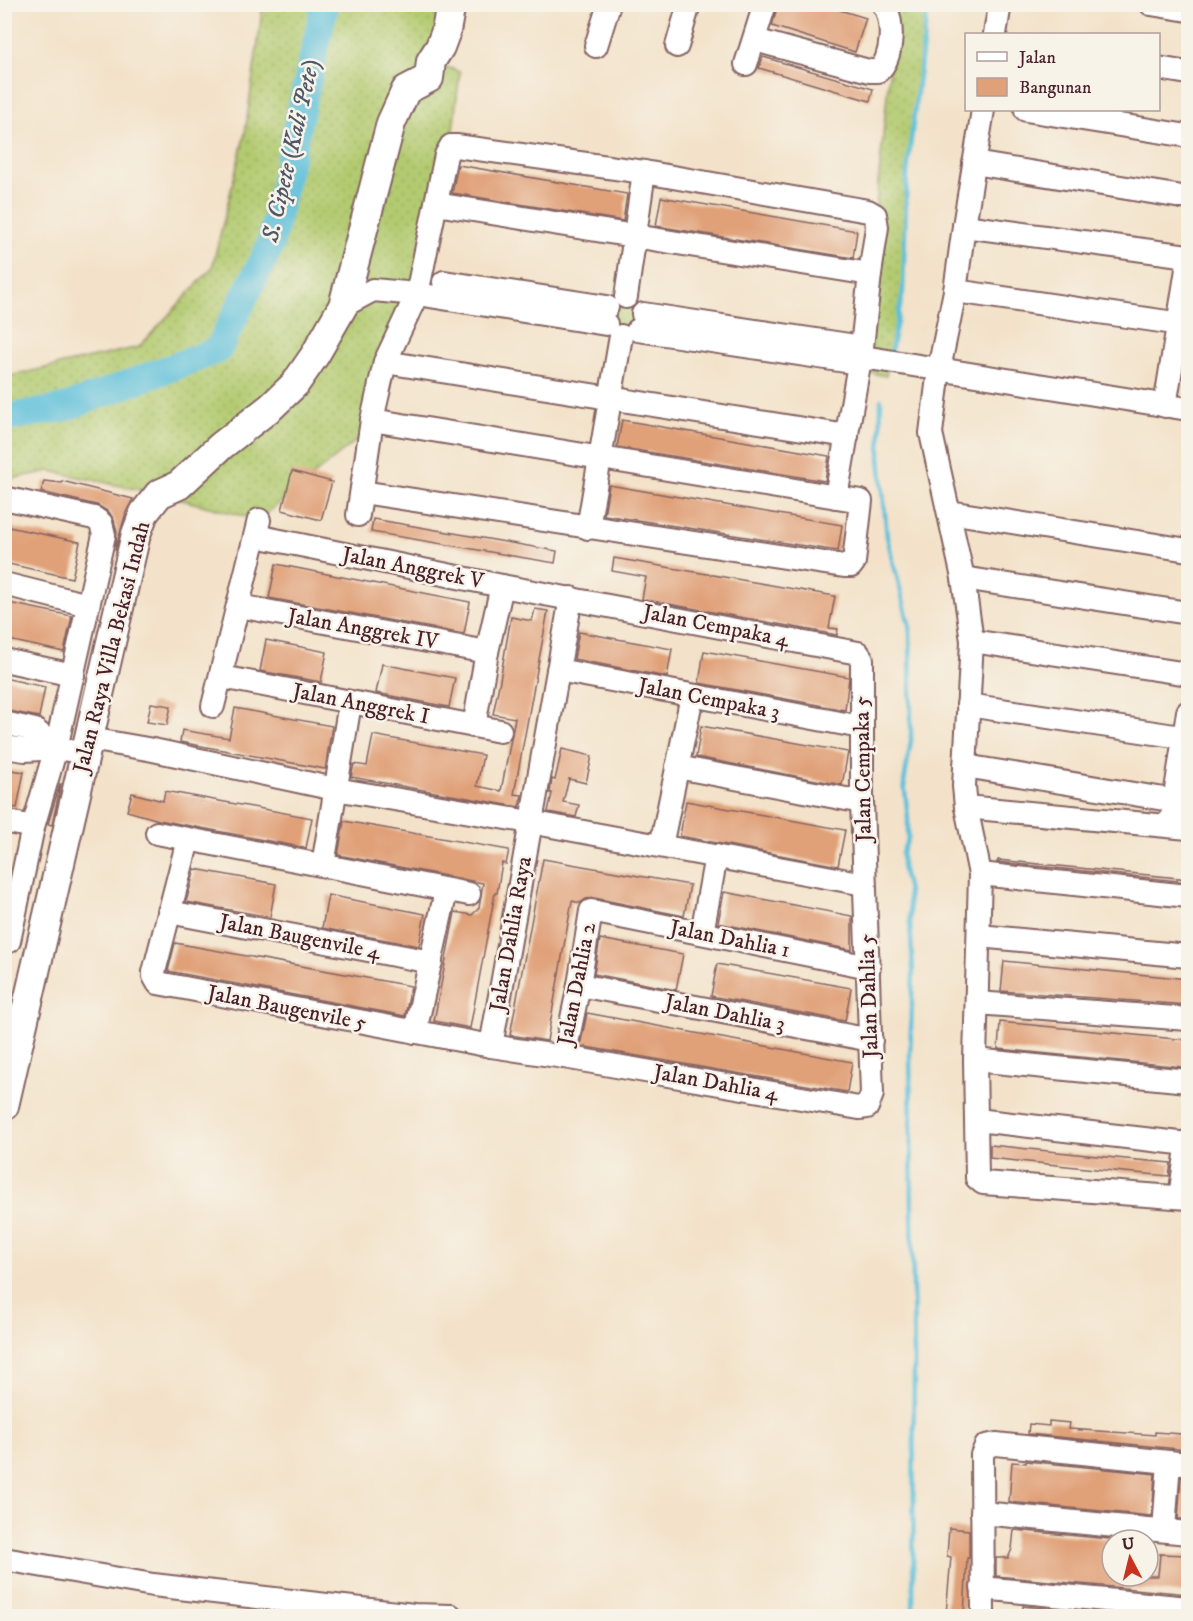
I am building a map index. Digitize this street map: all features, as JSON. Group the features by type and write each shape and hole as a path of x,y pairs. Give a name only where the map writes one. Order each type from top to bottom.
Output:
{"main road":[{"name":"Jalan Raya Villa Bekasi Indah","path":"4,1106 136,534 144,513 159,494 179,485 221,446 295,384 315,355 343,306 386,138 406,90 429,78 431,61 446,31 451,4"}],"street":[{"path":"596,46 609,4"},
{"path":"677,46 689,4"},
{"path":"746,64 765,4"},
{"path":"755,40 869,71 878,71 884,64 891,40 889,16 883,4"},
{"path":"995,33 1000,4"},
{"path":"1151,4 1188,10"},
{"path":"1160,68 1188,73"},
{"path":"977,1120 1188,1142 1184,1198 983,1183 976,1174 975,1060 980,874 966,807 965,766 972,641 963,578 930,433 983,111"},
{"path":"1032,111 1188,136"},
{"path":"358,514 372,420 385,362 413,288 451,146 644,172 872,212 878,222 870,273 863,356 836,497"},
{"path":"974,163 1188,198"},
{"path":"588,528 623,318 644,172"},
{"path":"436,204 870,273"},
{"path":"964,226 1188,256"},
{"path":"1165,406 1184,325 1188,263"},
{"path":"343,306 373,290 413,288 623,318 1188,409"},
{"path":"955,291 1184,325"},
{"path":"385,362 847,436"},
{"path":"362,492 850,566 854,562 861,501 372,420"},
{"path":"4,498 94,518 101,523 104,535 56,748 12,892 9,941"},
{"path":"948,512 1188,550"},
{"name":"Jalan Anggrek V","path":"239,606 257,528 502,586 571,598"},
{"path":"963,578 1188,613"},
{"path":"4,584 88,605"},
{"path":"474,726 502,586"},
{"name":"Jalan Cempaka 4","path":"571,598 860,655"},
{"name":"Jalan Dahlia Raya","path":"491,1046 571,598"},
{"path":"213,706 239,606"},
{"name":"Jalan Anggrek IV","path":"239,606 487,652"},
{"path":"972,641 1188,674"},
{"name":"Jalan Cempaka 5","path":"860,655 862,659 864,884"},
{"path":"4,660 73,675"},
{"name":"Jalan Cempaka 3","path":"558,670 861,727"},
{"name":"Jalan Anggrek I","path":"222,677 500,731"},
{"path":"661,846 693,696"},
{"path":"323,865 350,703"},
{"path":"968,705 1186,738"},
{"path":"966,807 1179,827 1188,712"},
{"path":"4,723 35,730 56,748"},
{"path":"4,747 25,750 56,748 153,750 335,789 530,822 864,884"},
{"path":"965,766 1181,802"},
{"path":"677,767 862,802"},
{"path":"4,821 33,827"},
{"path":"157,833 458,892 431,962 415,1032"},
{"path":"169,912 188,840"},
{"path":"702,933 716,856"},
{"path":"980,874 1188,896"},
{"name":"Jalan Dahlia 5","path":"864,884 869,967 872,1094 867,1107"},
{"name":"Jalan Dahlia 1","path":"591,911 869,967"},
{"name":"Jalan Dahlia 2","path":"564,1057 591,911"},
{"name":"Jalan Baugenvile 5","path":"169,912 154,972 158,983 491,1046"},
{"name":"Jalan Baugenvile 4","path":"169,912 431,962"},
{"path":"979,936 1188,956"},
{"name":"Jalan Dahlia 3","path":"579,985 871,1040"},
{"path":"977,1003 1188,1019"},
{"name":"Jalan Dahlia 4","path":"491,1046 859,1108 867,1107"},
{"path":"975,1060 1188,1081"},
{"path":"982,1617 982,1451 989,1445 1179,1463 1164,1530"},
{"path":"982,1513 1188,1533"},
{"path":"4,1559 153,1585 414,1616 451,1617"},
{"path":"982,1588 1188,1608"}],"green space":[{"path":"263,5 451,5 431,61 460,72 451,146 420,279 607,307 616,299 635,300 641,307 638,330 417,294 364,434 259,520 159,494 50,471 5,480 5,418 27,414 5,417 5,377 139,347 212,268 245,133"},
{"path":"896,5 928,5 907,172 903,292 886,376 867,372 875,215"}],"building":[{"path":"778,4 820,4 866,18 855,52 772,26"},
{"path":"763,57 873,89 870,101 759,68"},
{"path":"458,165 627,194 623,221 452,193"},
{"path":"661,197 857,231 853,258 656,226"},
{"path":"622,420 829,456 825,481 617,447"},
{"path":"292,471 332,482 321,520 282,510"},
{"path":"44,481 62,483 62,481 133,499 126,512 115,551 117,532 109,512 97,505 41,492"},
{"path":"609,485 842,525 838,551 604,515"},
{"path":"373,519 557,551 555,563 371,532"},
{"path":"4,526 80,542 72,578 4,563"},
{"path":"614,558 835,596 829,628 838,629 837,635 642,599 646,577 612,571"},
{"path":"276,564 470,602 464,634 269,598"},
{"path":"4,602 72,616 64,652 4,639"},
{"path":"535,609 548,611 514,794 522,795 519,807 351,777 354,764 367,766 373,735 483,755 477,786 501,791 515,718 493,714 511,617 532,621"},
{"path":"579,632 672,649 667,677 574,659"},
{"path":"266,640 327,652 321,682 260,671"},
{"path":"704,651 849,677 845,710 699,683"},
{"path":"382,664 455,678 449,707 376,693"},
{"path":"4,678 45,687 39,717 4,710 7,692 4,691"},
{"path":"151,703 171,706 167,725 147,722"},
{"path":"235,708 332,726 325,769 180,742 182,730 229,738"},
{"path":"701,726 848,752 842,785 696,757"},
{"path":"562,749 592,756 586,783 569,779 563,802 579,805 576,817 548,812 552,779 555,780"},
{"path":"4,769 24,772 17,808 4,806"},
{"path":"61,784 52,825 48,824"},
{"path":"165,791 312,818 306,848 159,820 127,811 132,793 163,801"},
{"path":"686,801 845,830 838,866 680,836"},
{"path":"344,821 509,850 506,864 502,863 497,893 495,893 470,1028 434,1021 455,912 472,915 479,908 483,883 338,855"},
{"path":"543,859 690,885 684,916 594,898 580,903 572,901 547,1041 510,1035"},
{"path":"998,860 1188,879 1188,882 997,862"},
{"path":"195,869 276,884 270,917 186,902"},
{"path":"724,892 852,916 852,950 718,923"},
{"path":"328,895 425,914 419,946 322,928"},
{"path":"600,939 683,954 676,990 594,974"},
{"path":"175,943 411,986 405,1016 168,971"},
{"path":"1004,961 1188,979 1187,1005 1001,991"},
{"path":"717,964 851,988 845,1021 711,996"},
{"path":"587,1013 852,1062 847,1092 580,1046"},
{"path":"1000,1022 1186,1040 1183,1067 998,1049"},
{"path":"990,1145 1171,1163 1169,1176 1124,1172 990,1158"},
{"path":"1049,1421 1070,1423 1069,1429 1155,1435 1155,1432 1182,1434 1182,1438 1188,1438 1188,1450 1028,1434 1029,1424 1049,1426"},
{"path":"1026,1461 1155,1474 1152,1516 1009,1502 1012,1462 1026,1463"},
{"path":"1181,1477 1188,1477 1188,1519 1178,1519"},
{"path":"949,1528 969,1530 964,1615 946,1614 951,1557 947,1556"},
{"path":"1014,1530 1100,1538 1100,1586 996,1576 996,1558 1008,1558 1012,1549"},
{"path":"1160,1554 1188,1555 1188,1594 1124,1588 1160,1588"},
{"path":"1023,1606 1136,1617 1022,1617"}],"waterway":[{"name":"S. Cipete (Kali Pete)","path":"4,418 64,408 218,350 270,246 325,4"},
{"path":"890,356 903,292 907,172 928,4"},
{"path":"881,400 880,458 887,537 910,628 911,741 904,782 908,839 902,853 902,866 908,891 913,970 910,1055 914,1360 913,1616"}]}
